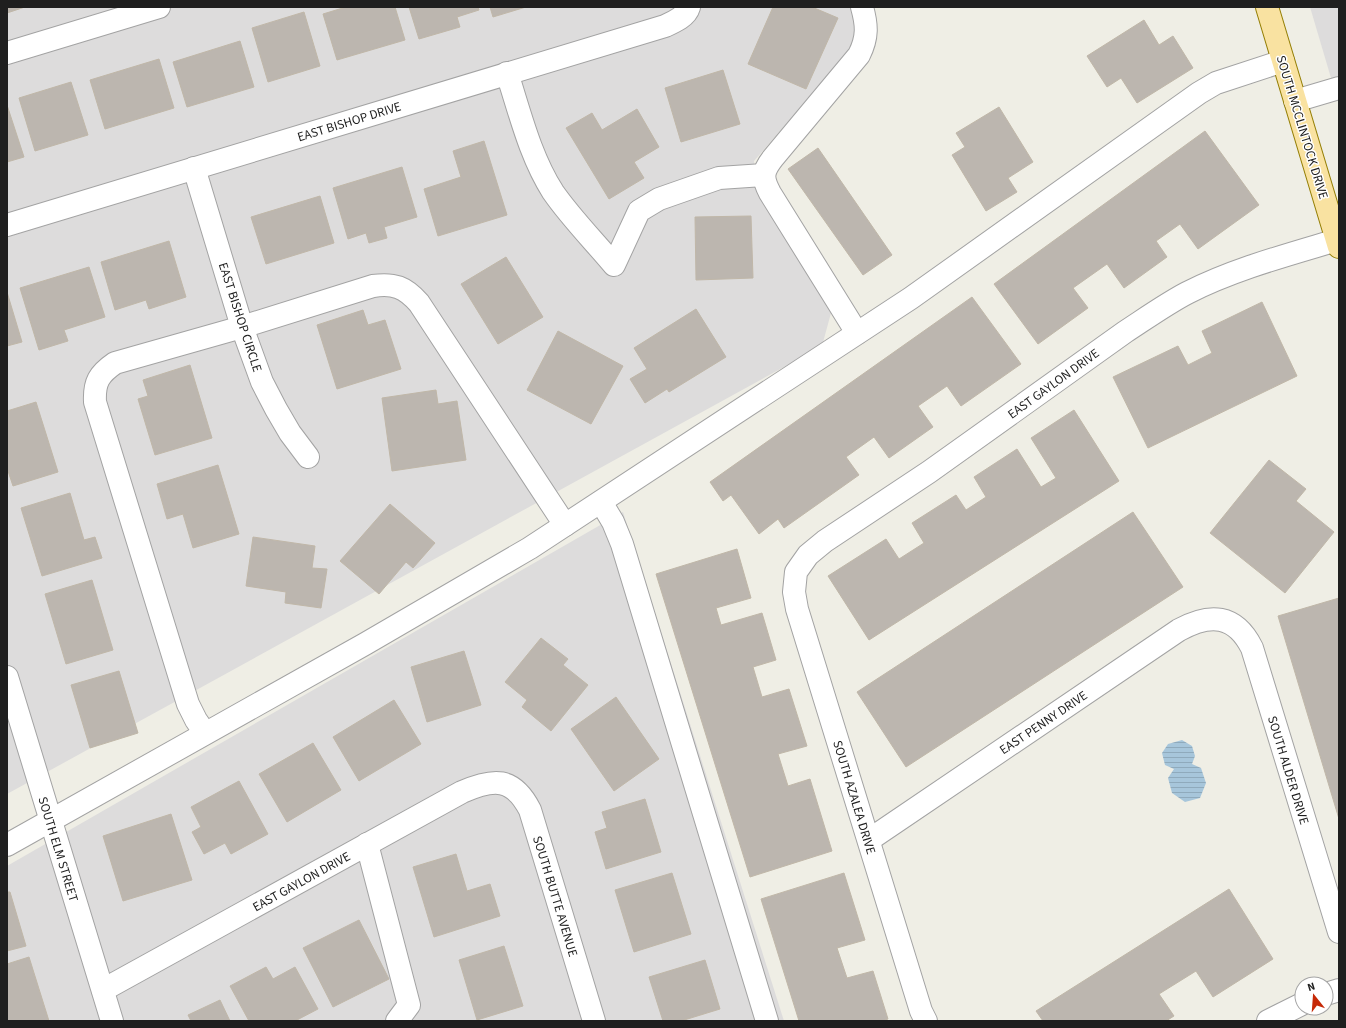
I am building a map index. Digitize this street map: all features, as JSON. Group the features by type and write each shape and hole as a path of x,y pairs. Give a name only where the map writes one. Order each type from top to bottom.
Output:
{"main road":[{"name":"SOUTH MCCLINTOCK DRIVE","path":"1267,7 1338,243"}],"street":[{"path":"7,53 159,7"},
{"path":"857,333 770,193 765,184 764,175 767,165 859,55 865,43 867,29 862,7"},
{"name":"EAST BISHOP DRIVE","path":"7,225 665,26 674,22 689,9"},
{"path":"7,845 484,576 566,525 912,298 1199,93 1216,83 1283,62"},
{"path":"507,73 533,151 553,191 566,209 614,264 639,211 659,199 719,178 764,175"},
{"path":"1295,101 1339,88"},
{"name":"EAST BISHOP CIRCLE","path":"194,168 242,327 262,382 276,410 290,433 308,457"},
{"name":"EAST GAYLON DRIVE","path":"796,572 808,555 825,541 929,472 1155,312 1187,293 1228,275 1266,262 1338,243"},
{"path":"205,733 188,704 95,402 94,391 97,379 106,369 115,363 242,327 373,286 385,284 399,288 410,293 419,303 566,525"},
{"path":"601,502 613,522 622,544 767,1021"},
{"name":"SOUTH AZALEA DRIVE","path":"796,572 794,592 797,609 921,1012 926,1021"},
{"name":"EAST PENNY DRIVE","path":"868,840 1179,630 1192,623 1206,619 1222,620"},
{"name":"SOUTH ALDER DRIVE","path":"1222,620 1237,626 1246,637 1252,648 1339,932"},
{"name":"SOUTH ELM STREET","path":"7,676 112,1021"},
{"name":"EAST GAYLON DRIVE","path":"102,990 462,792 488,783 502,783"},
{"name":"SOUTH BUTTE AVENUE","path":"502,783 515,788 524,798 530,810 594,1021"},
{"path":"367,844 409,1005 397,1021"},
{"path":"1268,1021 1294,1008"}],"shaded area":[{"path":"7,7 850,7 856,26 852,48 754,161 759,194 831,313 822,346 7,794"},
{"path":"1310,7 1339,7 1339,105"},
{"path":"623,512 784,1021 7,1021 7,866"}],"water":[{"path":"1182,740 1192,746 1195,756 1192,764 1201,768 1206,783 1200,798 1185,802 1172,793 1168,778 1174,769 1165,765 1162,753 1168,744"}],"building":[{"path":"7,7 25,7 7,13"},
{"path":"346,7 395,7 405,40 337,60 323,14"},
{"path":"409,7 478,7 479,10 457,17 460,27 419,39"},
{"path":"490,7 526,7 493,17"},
{"path":"773,7 812,7 838,18 806,89 748,64"},
{"path":"304,12 320,66 268,82 252,28"},
{"path":"1144,20 1159,45 1173,36 1193,68 1137,103 1121,78 1107,87 1087,56"},
{"path":"240,41 254,87 187,107 173,62"},
{"path":"159,59 174,108 105,129 90,80"},
{"path":"723,70 740,124 681,142 665,88"},
{"path":"71,82 88,135 35,151 19,98"},
{"path":"7,105 24,157 7,162"},
{"path":"999,107 1033,162 1008,178 1017,192 986,211 952,155 965,147 956,133"},
{"path":"637,109 659,147 634,162 644,178 609,199 566,128 592,113 602,130"},
{"path":"1205,131 1259,205 1198,249 1180,224 1156,241 1167,257 1124,288 1107,264 1073,288 1088,308 1038,344 994,284"},
{"path":"484,141 507,215 438,236 424,189 461,177 453,151"},
{"path":"818,148 892,255 863,275 788,169"},
{"path":"402,167 417,217 384,227 387,238 369,243 366,233 348,239 333,188"},
{"path":"320,196 334,243 266,264 251,217"},
{"path":"751,216 753,278 696,280 695,217"},
{"path":"169,241 186,297 149,309 146,300 115,310 101,262"},
{"path":"506,257 543,317 498,344 461,284"},
{"path":"89,267 105,317 64,330 68,341 39,350 20,288"},
{"path":"7,292 22,342 7,346"},
{"path":"972,297 1021,364 961,406 947,386 918,406 933,427 889,458 874,437 846,457 859,475 784,528 778,519 759,534 731,495 723,501 710,482"},
{"path":"1262,302 1297,376 1148,448 1113,377 1178,346 1188,365 1212,353 1202,331"},
{"path":"696,309 726,357 669,392 667,389 645,403 630,379 647,369 634,348"},
{"path":"363,310 368,325 385,320 401,369 337,389 317,325"},
{"path":"558,331 623,366 591,424 527,390"},
{"path":"190,365 212,438 155,455 138,399 148,396 143,380"},
{"path":"436,390 438,404 457,401 466,460 392,471 382,398"},
{"path":"36,402 58,472 13,486 7,468 7,411"},
{"path":"1074,410 1119,481 869,640 828,576 886,539 899,559 924,543 912,523 956,495 966,510 986,497 974,477 1017,449 1041,487 1056,478 1031,438"},
{"path":"1269,460 1306,489 1296,501 1334,532 1285,593 1210,533"},
{"path":"218,465 239,534 193,548 183,514 167,519 157,484"},
{"path":"70,493 84,540 95,537 102,558 42,576 21,508"},
{"path":"390,504 435,543 413,568 406,562 379,594 340,561"},
{"path":"1133,512 1183,587 906,767 857,692"},
{"path":"253,537 315,546 312,568 327,569 321,608 285,603 286,592 246,586"},
{"path":"737,549 751,598 716,608 721,625 762,613 776,660 753,667 762,697 789,689 807,746 778,754 788,786 810,779 832,851 750,877 656,574"},
{"path":"92,580 113,650 66,664 45,594"},
{"path":"1339,598 1339,819 1278,616"},
{"path":"541,638 568,659 563,665 588,685 551,731 522,707 527,700 505,682"},
{"path":"464,651 481,705 427,722 411,667"},
{"path":"119,671 138,733 90,748 71,685"},
{"path":"616,697 659,759 614,791 571,729"},
{"path":"394,700 421,744 359,781 333,737"},
{"path":"313,743 341,790 287,822 259,774"},
{"path":"239,781 268,834 231,854 225,843 204,854 192,832 201,827 191,807"},
{"path":"645,799 661,852 606,869 595,832 607,828 602,812"},
{"path":"171,814 192,880 123,901 103,836"},
{"path":"456,854 467,891 490,884 500,916 434,937 413,867"},
{"path":"672,873 691,934 634,952 615,890"},
{"path":"844,873 865,940 837,948 847,978 873,971 888,1019 883,1021 799,1021 761,899"},
{"path":"1229,889 1273,959 1213,997 1196,971 1159,994 1174,1016 1166,1021 1043,1021 1036,1011"},
{"path":"7,892 10,892 26,946 7,951"},
{"path":"359,920 389,979 333,1007 303,948"},
{"path":"504,946 523,1006 477,1020 459,960"},
{"path":"29,957 49,1021 7,1021 7,964"},
{"path":"705,960 720,1009 681,1021 663,1021 649,977"},
{"path":"266,967 273,979 295,967 318,1009 295,1021 249,1021 230,986"},
{"path":"220,1000 230,1021 191,1021 188,1015"}]}
